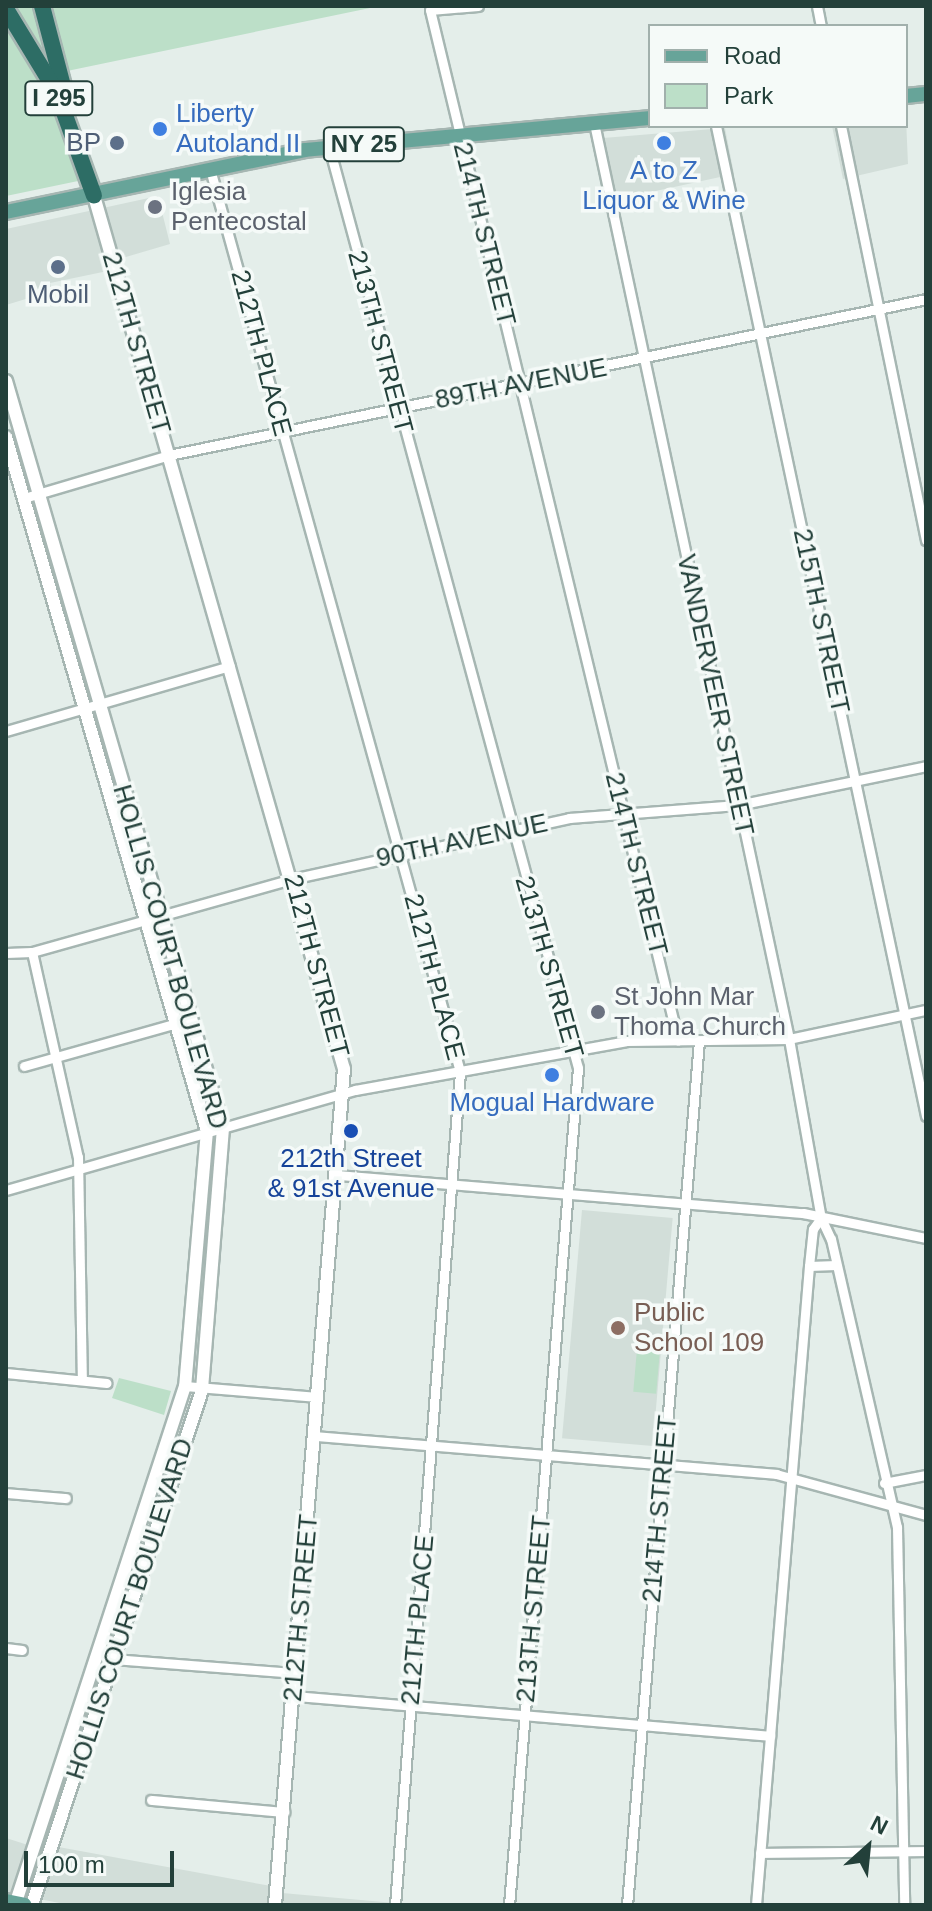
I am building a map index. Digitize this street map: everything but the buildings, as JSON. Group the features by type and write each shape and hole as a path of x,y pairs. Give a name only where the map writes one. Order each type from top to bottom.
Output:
{"highway":[{"path":"42,6 60,70"},
{"path":"54,6 68,121"},
{"name":"I 295","path":"6,9 41,62 68,121 94,196"}],"main road":[{"name":"NY 25","path":"6,212 329,147 648,118"},
{"name":"212TH STREET","path":"94,196 344,1069 295,1696 275,1905"},
{"name":"HOLLIS COURT BOULEVARD","path":"6,381 11,422 37,492 75,624 92,706 132,844 146,921 207,1131 185,1386 16,1903"},
{"name":"HOLLIS COURT BOULEVARD","path":"6,437 62,629 92,706"},
{"path":"45,569 58,564"},
{"path":"62,629 75,624"},
{"name":"HOLLIS COURT BOULEVARD","path":"32,1905 202,1390 223,1128 162,916 132,844"},
{"path":"200,1210 216,1212"},
{"path":"192,1300 209,1300"},
{"path":"157,1471 175,1475"},
{"path":"127,1559 146,1565"},
{"path":"76,1717 93,1722"},
{"path":"53,1784 71,1790"}],"street":[{"name":"214TH STREET","path":"478,6 430,10 678,1041"},
{"name":"VANDERVEER STREET","path":"594,123 789,1039 821,1218 836,1265 884,1483 897,1527 904,1905"},
{"name":"215TH STREET","path":"716,128 926,1116"},
{"path":"841,128 926,540"},
{"name":"213TH STREET","path":"329,147 510,831 578,1068 509,1905"},
{"name":"212TH PLACE","path":"210,169 460,1072 454,1184 395,1905"},
{"name":"89TH AVENUE","path":"24,498 169,455 926,299"},
{"path":"6,731 230,666"},
{"name":"90TH AVENUE","path":"6,953 32,952 292,879 569,818 738,805 926,766"},
{"path":"32,952 78,1169 82,1380"},
{"path":"6,1190 344,1093 626,1041 789,1039 926,1010"},
{"path":"24,1066 191,1019"},
{"name":"214TH STREET","path":"627,1905 699,1041"},
{"path":"338,1175 821,1218 926,1238"},
{"path":"756,1905 809,1266 813,1229 821,1218"},
{"path":"809,1266 836,1265"},
{"path":"6,1373 107,1383"},
{"path":"185,1386 202,1390 318,1397"},
{"path":"315,1436 664,1464 791,1479 926,1515"},
{"path":"884,1483 926,1475"},
{"path":"6,1493 66,1498"},
{"path":"6,1648 22,1650"},
{"path":"99,1653 113,1659 296,1673"},
{"path":"295,1696 770,1736"},
{"path":"151,1800 284,1812"},
{"path":"760,1853 926,1851"}],"shaded area":[{"path":"725,128 734,174 605,202 591,139"},
{"path":"832,128 906,128 908,164 843,179"},
{"path":"158,196 170,244 119,259 122,268 50,283 52,291 6,305 6,229"},
{"name":"Public School 109","path":"582,1210 673,1218 653,1446 562,1438"},
{"path":"6,1838 28,1845 11,1893 6,1892"},
{"path":"53,1846 271,1886 271,1892 417,1905 70,1905 39,1899"}],"green space":[{"path":"6,6 370,8 43,76 78,181 6,196"},
{"path":"637,1349 660,1351 656,1394 633,1392"},
{"path":"119,1378 171,1391 164,1415 112,1398"}],"place":[{"name":"Liberty Autoland II","path":"160,129"},
{"name":"BP","path":"117,143"},
{"name":"A to Z Liquor & Wine","path":"664,143"},
{"name":"Iglesia Pentecostal","path":"155,207"},
{"name":"Mobil","path":"58,267"},
{"name":"St John Mar Thoma Church","path":"598,1012"},
{"name":"Mogual Hardware","path":"552,1075"},
{"name":"212th Street & 91st Avenue","path":"351,1131"},
{"name":"Public School 109","path":"618,1328"}]}
